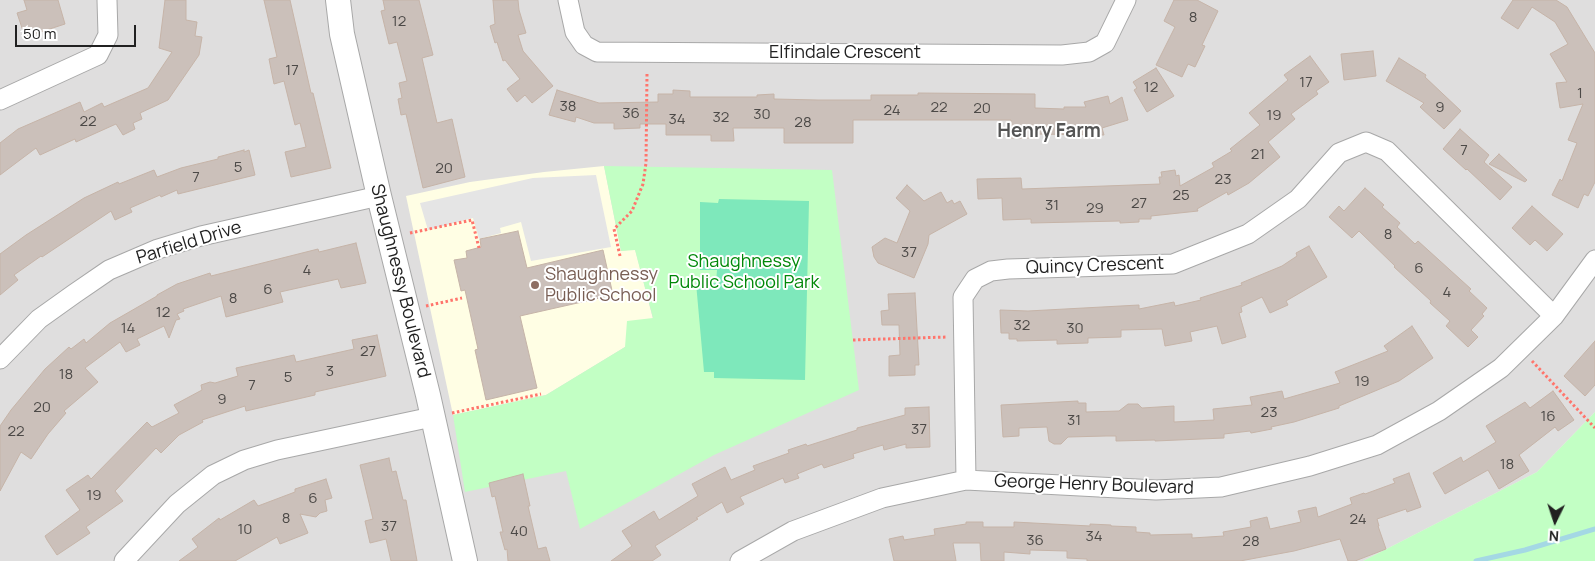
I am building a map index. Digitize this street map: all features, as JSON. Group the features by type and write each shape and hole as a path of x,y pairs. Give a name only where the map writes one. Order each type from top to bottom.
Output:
{"street":[{"path":"0,100 98,55 108,35 107,0"},
{"name":"Shaughnessy Boulevard","path":"338,0 342,34 379,196 442,415 465,561"},
{"name":"Elfindale Crescent","path":"568,0 575,32 584,45 597,52 1062,55 1089,52 1105,43 1126,0"},
{"name":"Quincy Crescent","path":"966,480 963,296 975,279 991,271 1173,264 1248,234 1298,199 1339,153 1366,142 1387,151 1554,316"},
{"name":"Parfield Drive","path":"0,359 39,320 74,294 110,270 158,249 201,236 379,196"},
{"name":"George Henry Boulevard","path":"740,561 793,531 882,498 966,480 1156,490 1221,487 1310,466 1376,445 1439,411 1501,368 1554,316 1595,260"},
{"path":"124,561 177,504 213,475 244,460 276,450 442,415"}],"path":[{"path":"620,256 614,229 632,211 643,184 646,163 647,73"},
{"path":"410,233 472,220 479,248"},
{"path":"426,306 462,298"},
{"path":"853,340 963,336"},
{"path":"1521,349 1595,428"},
{"path":"442,415 542,394"}],"shaded area":[{"path":"0,0 1595,0 1595,412 1537,472 1363,561 0,561"},
{"name":"Shaughnessy Public School","path":"604,166 621,251 635,249 653,319 625,347 546,395 453,415 406,196 470,182"},
{"path":"596,175 611,247 531,261 521,222 500,228 501,233 479,239 473,218 428,230 420,203 533,178"}],"green space":[{"name":"Shaughnessy Public School Park","path":"604,166 832,170 859,390 714,455 580,529 566,471 465,492 453,415 546,395 625,347 627,321 653,318 635,250 621,251"},
{"path":"719,199 809,201 805,380 714,378 714,372 704,372 696,283 716,283 717,270 700,270 700,202 718,203"},
{"path":"1595,412 1595,561 1363,561 1537,472"}],"building":[{"path":"24,0 58,0 65,24 25,37 17,13 27,10"},
{"path":"165,0 186,0 186,20 197,22 195,36 202,37 199,55 168,100 140,113 142,119 133,123 135,129 123,135 116,124 76,142 75,139 40,155 36,148 0,175 0,143 18,129 80,102 84,112 102,103 104,107 148,88 172,52 159,48"},
{"path":"264,0 290,0 311,93 313,93 331,168 291,177 285,152 306,147 300,123 295,125 284,81 274,84 269,59 277,57"},
{"path":"383,0 419,0 433,55 422,58 437,123 452,119 465,177 423,188 406,114 401,115 398,99 402,98 399,83 407,81 397,42 389,44 381,11 385,10"},
{"path":"493,0 518,0 526,33 518,35 523,51 553,86 532,103 525,95 517,102 507,89 520,79 505,60 503,61 497,42 495,43 490,26 495,24"},
{"path":"1174,0 1197,0 1218,11 1202,45 1205,46 1195,67 1188,64 1182,77 1156,65 1175,27 1164,21"},
{"path":"1513,0 1556,0 1567,7 1595,53 1595,182 1588,196 1584,194 1578,208 1552,195 1560,179 1562,181 1577,143 1568,140 1583,104 1560,108 1556,83 1567,82 1550,54 1568,44 1555,22 1532,7 1518,29 1501,18"},
{"path":"1373,51 1376,76 1344,80 1341,54"},
{"path":"1310,56 1329,82 1316,91 1318,94 1291,114 1295,119 1268,142 1280,157 1249,183 1228,195 1227,192 1197,209 1198,211 1151,216 1151,219 1139,219 1139,222 1031,223 1031,219 1003,220 1002,198 978,199 977,179 1021,178 1022,189 1160,184 1159,177 1162,177 1161,172 1175,170 1176,176 1179,175 1180,186 1214,167 1212,163 1232,151 1230,149 1260,125 1249,113 1288,80 1284,75"},
{"path":"1399,58 1426,75 1425,77 1461,111 1444,129 1420,107 1424,103 1386,81"},
{"path":"1156,68 1174,96 1147,112 1134,90 1137,88 1133,82"},
{"path":"557,90 599,103 658,102 658,94 673,94 673,90 690,91 690,97 757,97 757,95 774,94 774,99 818,100 871,100 871,95 918,95 918,93 1035,94 1035,108 1064,109 1064,107 1086,107 1084,102 1108,96 1110,104 1122,97 1128,120 1102,128 1104,135 1035,134 1035,138 1011,138 1011,120 853,120 853,143 784,143 784,128 733,128 734,141 711,141 711,135 666,135 666,124 640,124 640,128 614,129 614,123 594,123 576,117 575,122 549,115"},
{"path":"1460,129 1489,155 1484,162 1512,187 1500,200 1443,149"},
{"path":"244,150 244,152 249,150 255,175 178,194 177,190 161,197 160,195 130,208 132,212 115,220 111,211 14,275 18,280 0,295 0,254 84,198 118,182 119,184 154,170 157,177"},
{"path":"1499,154 1527,180 1525,182 1489,164"},
{"path":"907,185 924,201 941,192 947,203 952,200 954,204 960,201 967,214 929,235 928,244 914,278 878,263 874,257 872,247 885,238 897,243 910,211 896,198"},
{"path":"1365,188 1400,223 1397,227 1415,244 1418,241 1471,289 1469,291 1487,308 1482,314 1484,316 1471,330 1478,337 1468,347 1446,326 1450,321 1359,231 1352,238 1329,217 1339,206 1344,211"},
{"path":"1532,206 1563,234 1547,251 1535,240 1530,245 1512,228"},
{"path":"518,231 527,268 603,250 613,295 520,316 537,388 486,400 475,350 478,349 465,290 461,291 454,260 467,258 466,251 481,247 480,239"},
{"path":"356,243 366,283 341,288 338,279 280,292 283,302 226,317 221,296 183,309 184,311 177,314 180,319 176,320 169,338 164,326 137,339 140,345 126,352 120,342 85,368 98,382 64,411 66,413 48,434 31,459 21,452 0,491 0,426 45,369 69,347 71,349 84,339 86,343 110,323 177,284 210,273 211,276 318,249 319,252"},
{"path":"1309,246 1327,277 1286,301 1288,305 1270,313 1262,297 1241,307 1242,312 1239,313 1246,337 1222,344 1217,326 1190,332 1192,341 1165,346 1162,329 1121,330 1121,337 1088,338 1088,343 1057,344 1057,340 1017,341 1017,339 1009,339 1009,333 1001,333 1000,310 1028,311 1139,305 1139,309 1174,302 1175,306 1201,300 1200,298 1242,285 1241,283 1282,266 1297,256 1296,253"},
{"path":"915,293 919,365 915,365 915,375 889,376 889,356 900,355 899,325 882,325 881,311 889,310 888,294"},
{"path":"1412,326 1433,358 1399,381 1339,406 1339,408 1271,427 1272,429 1251,433 1250,431 1224,434 1224,438 1155,441 1116,441 1116,436 1068,437 1061,444 1054,444 1049,441 1047,427 1019,428 1019,436 1003,437 1001,405 1078,401 1078,403 1086,403 1086,412 1119,411 1128,404 1138,404 1142,408 1174,406 1174,422 1214,420 1213,409 1252,405 1250,397 1282,391 1284,399 1340,383 1335,372 1388,351 1384,346"},
{"path":"377,335 386,376 315,392 315,395 246,411 245,406 202,420 203,422 179,435 161,453 156,448 115,491 123,501 86,527 90,533 57,555 47,540 45,536 80,510 66,490 88,475 91,479 147,422 152,427 179,413 174,405 202,390 201,385 238,376 236,368 294,355 296,362 354,349 352,340"},
{"path":"1595,341 1595,385 1585,396 1564,376"},
{"path":"1553,391 1574,420 1558,431 1555,427 1519,455 1529,471 1499,489 1488,470 1445,494 1433,473 1461,457 1463,462 1496,442 1486,426 1525,402 1530,408"},
{"path":"929,407 930,447 906,448 906,444 884,450 883,445 853,454 854,458 824,468 822,464 797,474 799,478 785,483 783,478 740,497 744,504 727,513 722,502 655,546 661,555 652,561 611,561 632,546 622,531 654,511 659,520 698,496 692,484 725,467 731,480 755,470 753,466 789,453 788,450 806,444 807,446 857,430 857,428 905,415 905,408"},
{"path":"389,458 392,472 396,471 403,500 406,500 417,561 391,561 386,539 370,543 365,521 373,519 360,465"},
{"path":"1409,473 1421,507 1407,512 1406,509 1377,519 1386,549 1355,561 1348,561 1340,539 1294,551 1240,561 1087,561 1087,559 1067,558 1067,551 1030,550 1030,554 1004,552 1004,561 981,561 980,543 953,543 956,561 894,561 889,539 903,536 904,540 935,535 934,529 966,524 966,522 983,522 983,527 1014,527 1014,522 1090,526 1090,524 1111,525 1136,527 1136,532 1150,533 1150,535 1192,534 1192,538 1224,536 1223,532 1251,527 1250,521 1267,517 1270,529 1301,522 1298,511 1316,507 1318,517 1352,504 1350,498 1395,483 1393,479"},
{"path":"523,474 538,549 546,547 550,561 508,561 507,549 505,550 500,532 503,532 495,496 492,497 489,483"},
{"path":"326,479 332,498 325,500 327,511 320,513 316,517 300,514 308,533 280,544 277,537 235,561 179,561 198,547 192,539 219,518 220,520 254,500 258,506 295,492 295,489"}],"waterway":[{"path":"1476,561 1525,550 1595,529"}],"place":[{"name":"Shaughnessy Public School","path":"535,285"}],"district":[{"name":"Henry Farm","path":"1049,132"}]}
